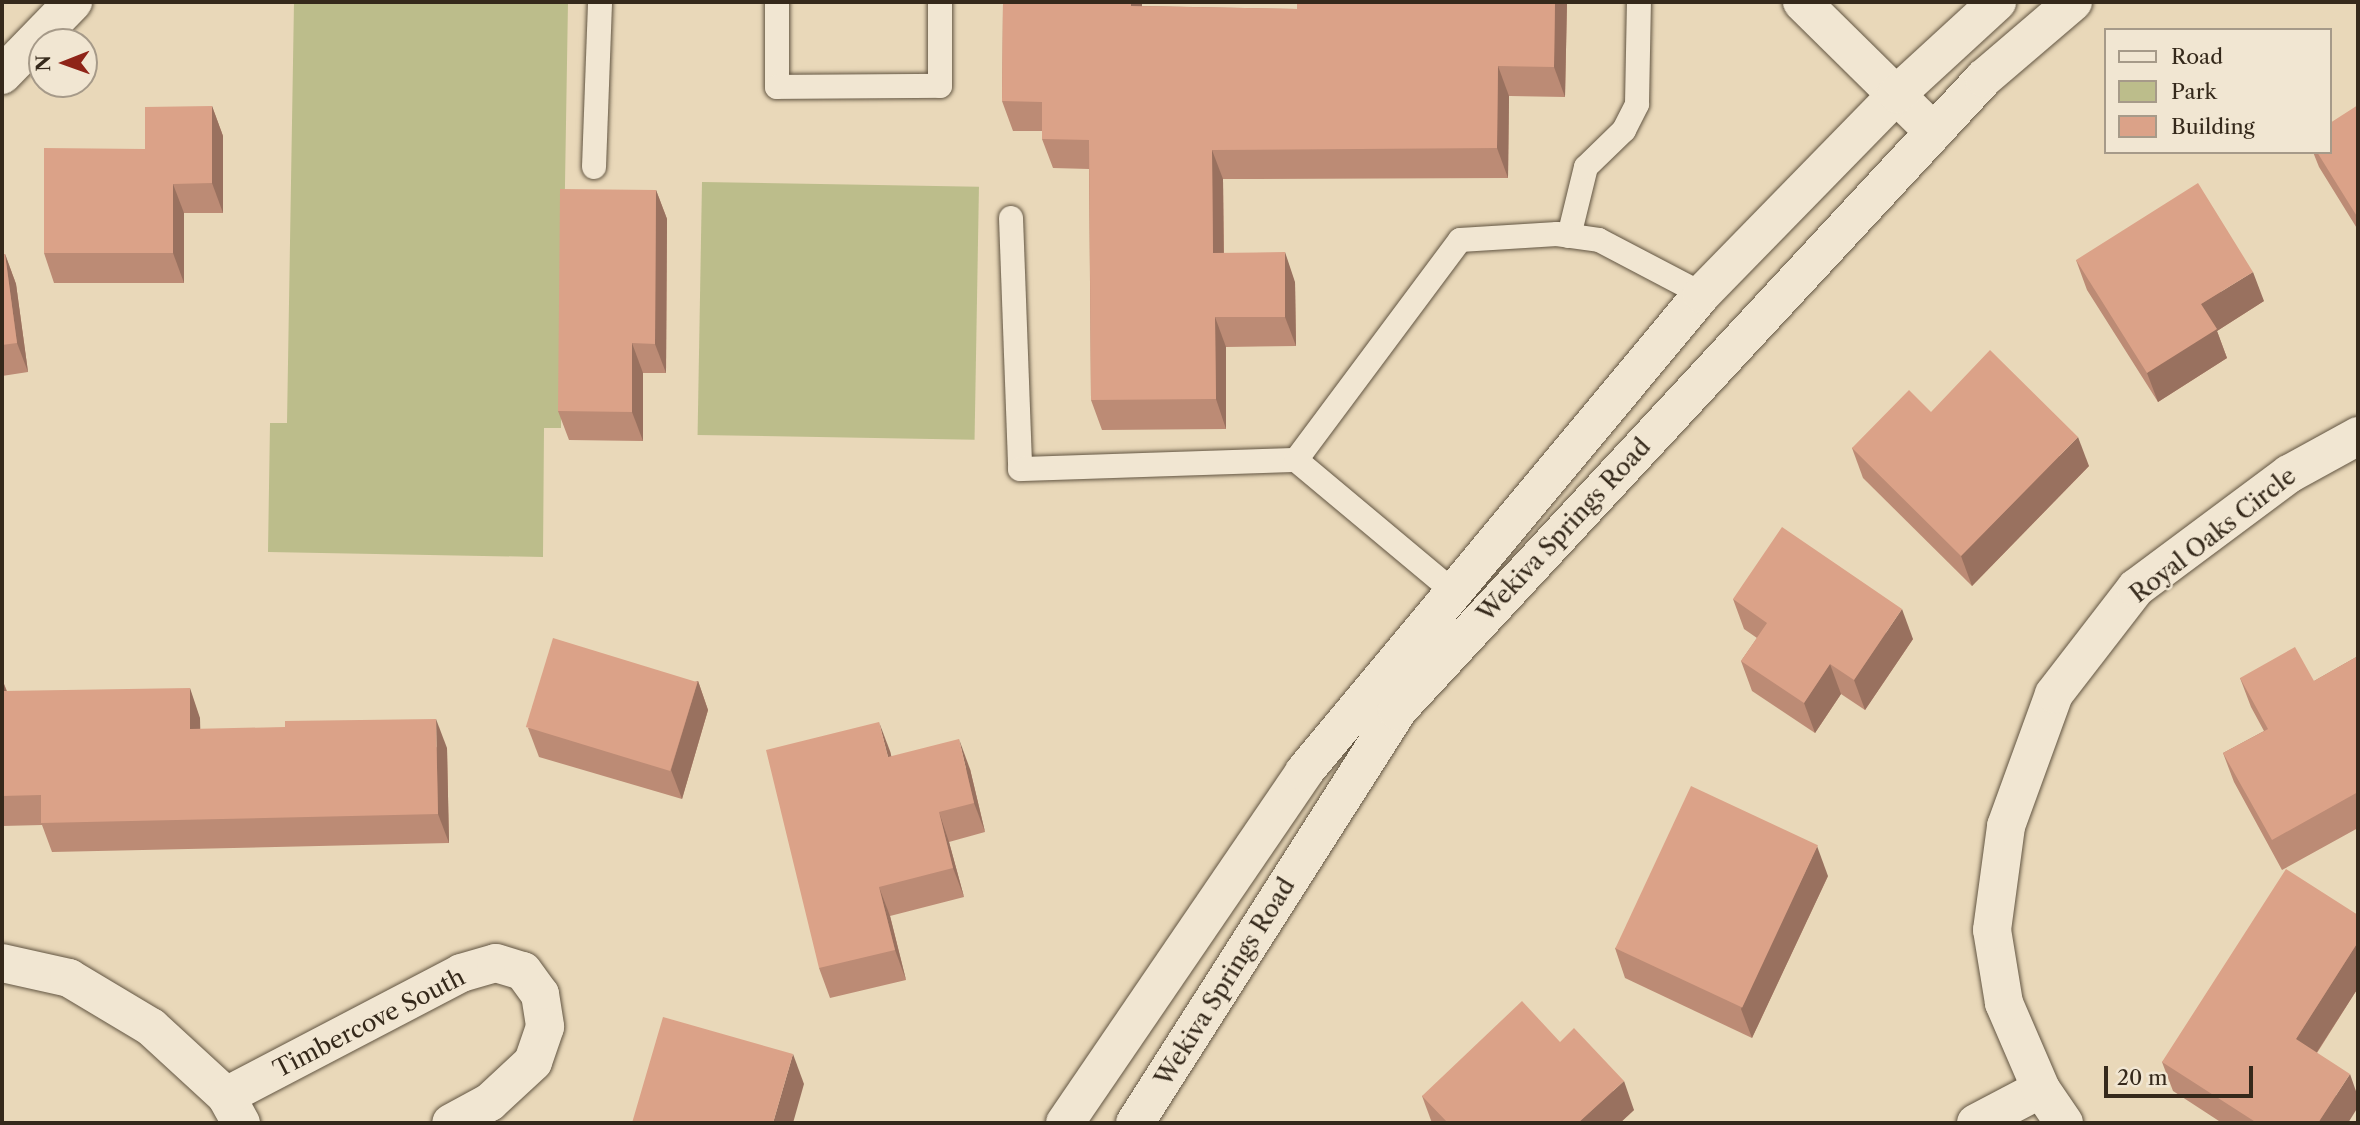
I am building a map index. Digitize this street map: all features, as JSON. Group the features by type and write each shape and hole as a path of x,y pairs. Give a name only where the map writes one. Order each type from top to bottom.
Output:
{"main road":[{"path":"2,75 73,2"},
{"path":"1802,2 1934,132"},
{"name":"Wekiva Springs Road","path":"1065,1123 1304,772 1702,294 1897,94 1997,2"},
{"name":"Wekiva Springs Road","path":"1135,1123 1397,710 1984,78 2073,2"},
{"name":"Royal Oaks Circle","path":"2064,1123 2041,1089 2004,1003 1992,930 2006,825 2054,694 2136,588 2289,474 2358,436"},
{"path":"2,963 69,978 139,1020 234,1110"},
{"name":"Timbercove South","path":"234,1110 304,1055 461,973 496,963 523,971 540,994 545,1027 533,1062 490,1102 451,1123"},
{"path":"1976,1123 2041,1089"}],"lane":[{"path":"594,167 600,2"},
{"path":"777,2 777,88 940,86 940,2"},
{"path":"1569,236 1586,167 1624,130 1637,104 1639,2"},
{"path":"1011,218 1020,469 1296,460 1454,592"},
{"path":"1296,460 1460,240 1569,236 1599,240 1702,294"}],"green space":[{"path":"294,2 568,2 561,428 544,428 543,557 268,552 270,423 287,423"},
{"path":"702,182 979,187 975,440 698,435"}],"building":[{"path":"1003,2 1131,2 1131,6 1297,9 1297,2 1555,2 1554,67 1498,66 1497,148 1212,150 1213,253 1285,252 1285,317 1215,317 1216,399 1091,400 1089,140 1042,139 1042,102 1002,101"},
{"path":"2358,105 2358,218 2318,154 2332,154 2332,122"},
{"path":"212,106 212,183 173,184 173,253 44,253 44,148 145,149 145,107"},
{"path":"2198,183 2253,272 2201,304 2217,329 2147,373 2076,260"},
{"path":"560,189 656,190 655,344 632,343 632,412 558,411"},
{"path":"5,254 17,343 2,345 2,255"},
{"path":"1990,350 2078,437 1961,556 1852,448 1909,390 1931,412"},
{"path":"1782,527 1902,609 1854,680 1830,664 1804,703 1741,661 1767,623 1733,599"},
{"path":"553,638 697,682 670,771 526,727"},
{"path":"2295,647 2314,681 2358,656 2358,792 2272,840 2223,753 2268,729 2240,678"},
{"path":"2,679 3,691 190,688 190,729 285,727 285,721 436,719 438,814 41,823 41,795 2,796"},
{"path":"879,722 888,757 959,739 974,803 939,812 953,868 879,887 895,950 819,968 766,750"},
{"path":"1691,786 1818,845 1742,1007 1615,948"},
{"path":"2286,869 2358,915 2358,942 2296,1039 2350,1074 2318,1123 2257,1123 2162,1062"},
{"path":"1522,1001 1560,1042 1574,1028 1624,1081 1578,1123 1448,1123 1422,1096"},
{"path":"663,1017 793,1054 773,1123 632,1123"}]}
